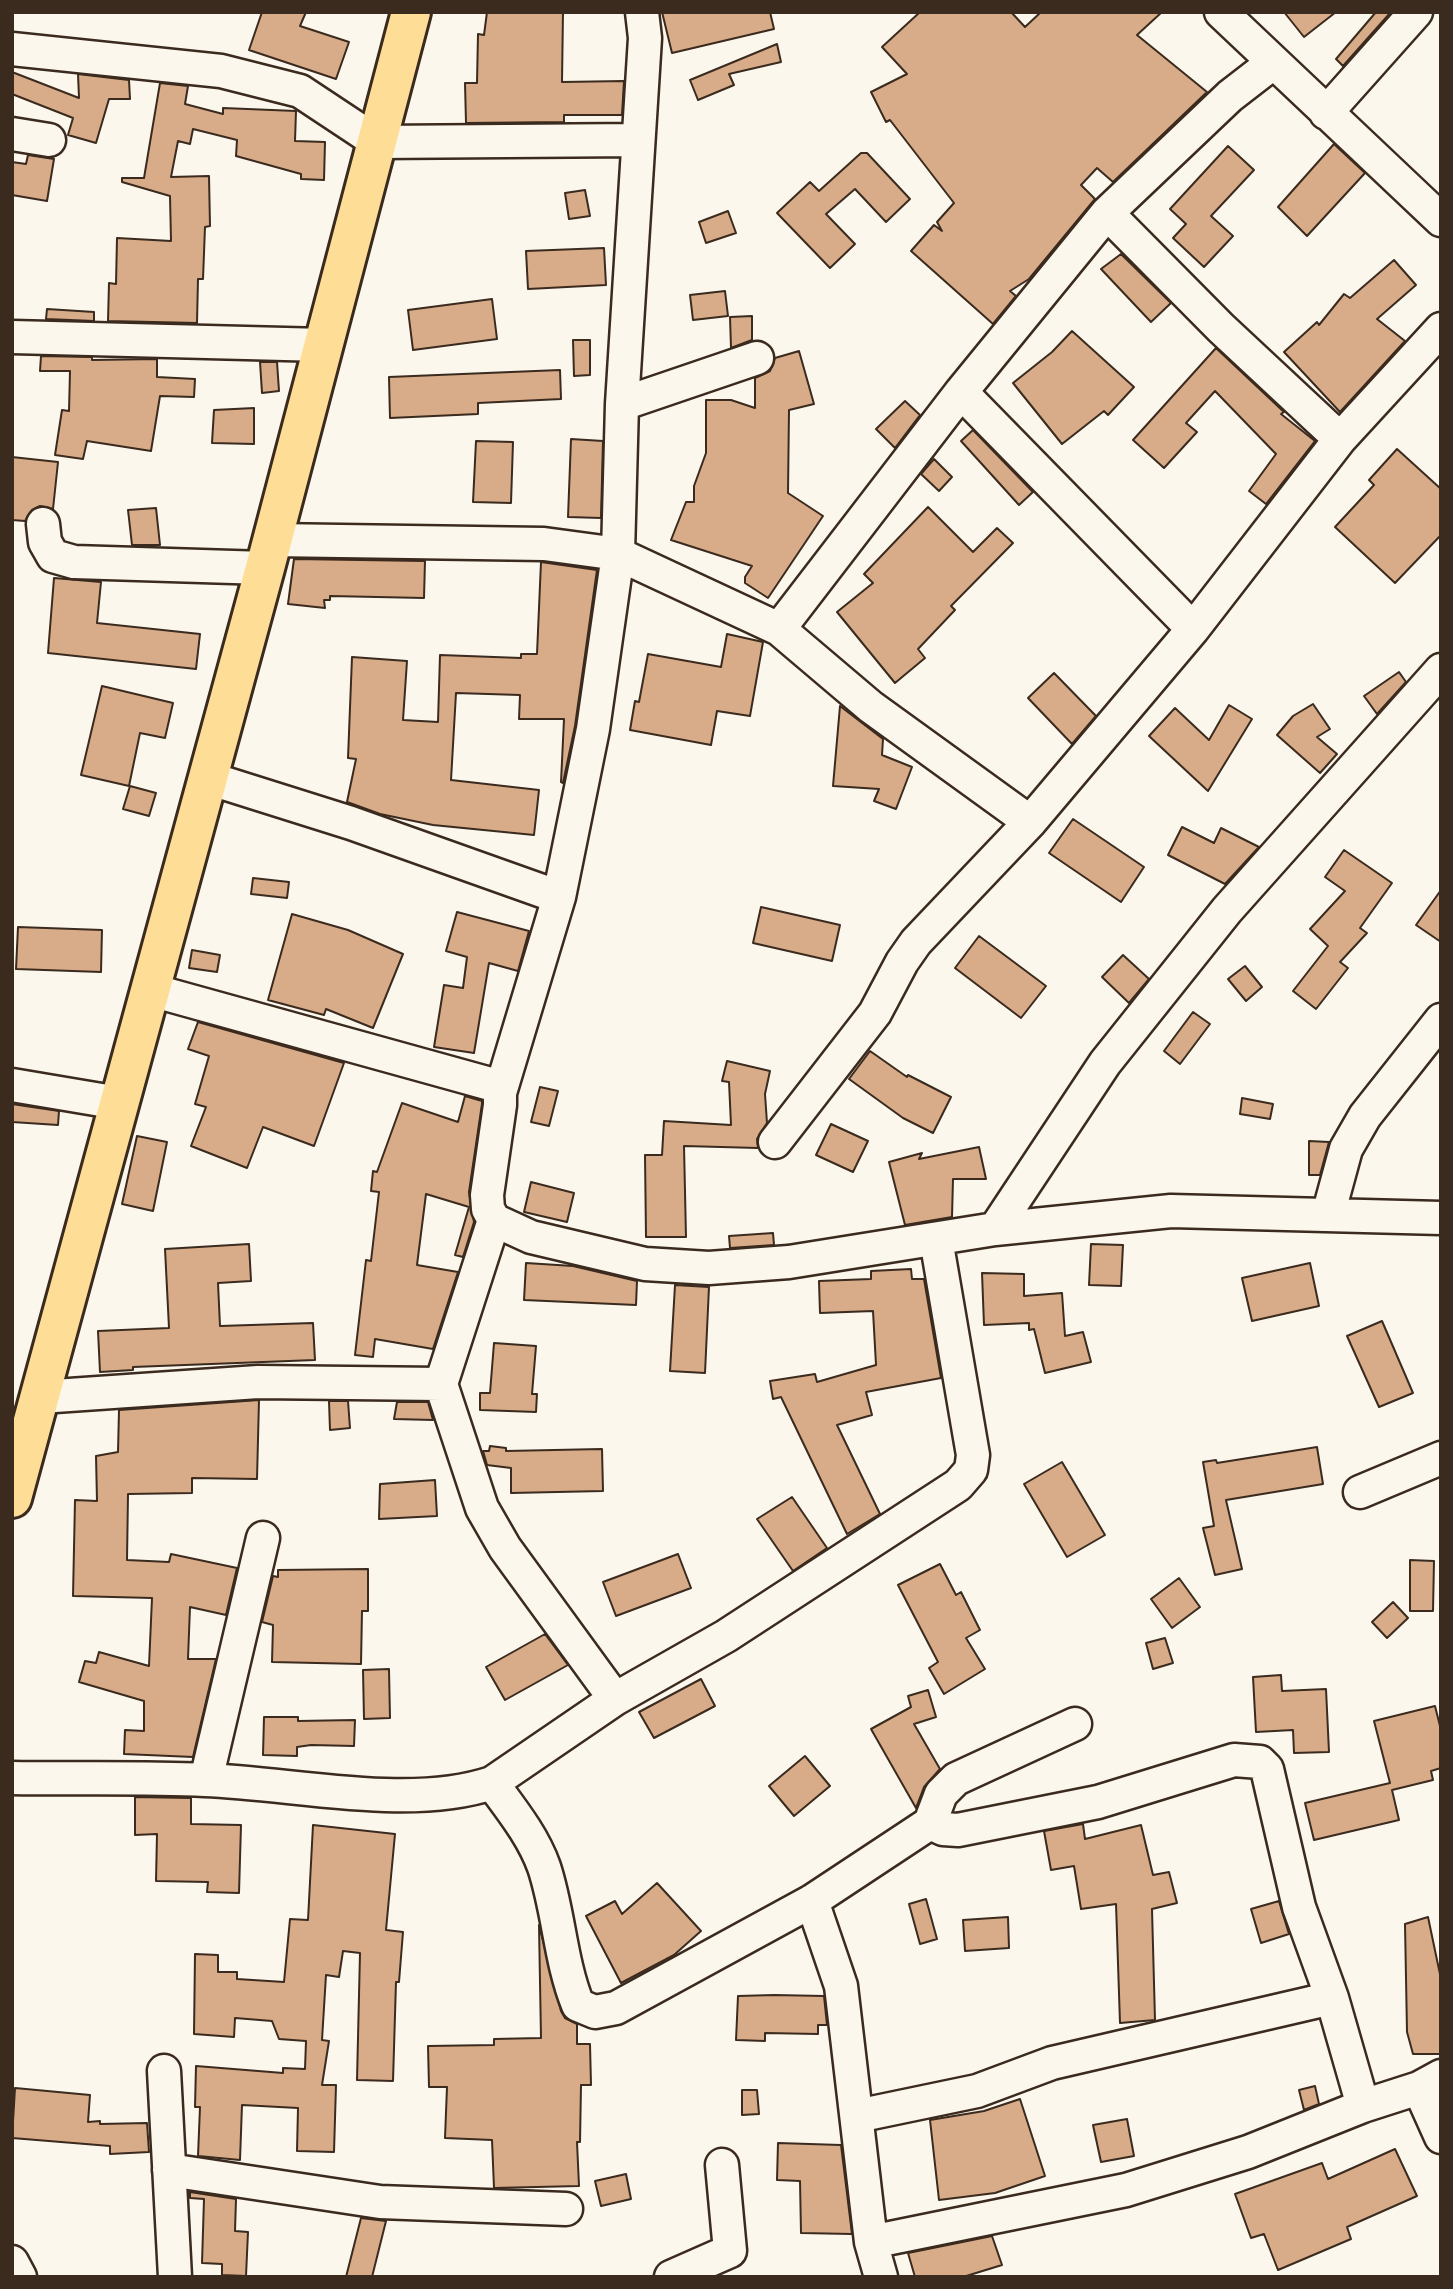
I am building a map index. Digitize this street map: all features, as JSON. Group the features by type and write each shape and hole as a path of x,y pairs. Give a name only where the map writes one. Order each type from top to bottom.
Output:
{"main road":[{"path":"12,1497 269,554 411,12"}],"street":[{"path":"642,12 645,38 622,404 618,554 593,729 559,897 500,1093 487,1195 488,1209 494,1220 531,1237 645,1264 709,1268 789,1262 995,1229 1171,1211 1441,1218"},
{"path":"1221,12 1441,220"},
{"path":"1326,113 1416,12"},
{"path":"12,49 221,71 300,91 377,142 638,140"},
{"path":"779,629 961,392 1107,212 1230,96 1274,62"},
{"path":"12,134 49,140"},
{"path":"1107,212 1221,328 1340,439"},
{"path":"775,1142 875,1013 902,962 916,942 1030,822 1193,629 1340,439 1441,329"},
{"path":"12,337 324,345"},
{"path":"622,404 757,358"},
{"path":"961,392 1193,629"},
{"path":"43,524 45,542 52,556 74,562 544,544 618,554 779,629 871,707 1030,822"},
{"path":"995,1229 1105,1063 1166,986 1227,910 1441,670"},
{"path":"208,778 351,823 559,897"},
{"path":"151,990 484,1080 500,1093"},
{"path":"1328,1215 1346,1149 1365,1116 1441,1020"},
{"path":"12,1085 119,1103"},
{"path":"494,1220 441,1384 482,1508 505,1548 615,1699"},
{"path":"12,1778 206,1780 383,1795 471,1790 492,1783 615,1699 726,1636 829,1572 958,1485 971,1470 974,1455 936,1239"},
{"path":"40,1397 258,1382 441,1384"},
{"path":"1360,1492 1441,1458"},
{"path":"206,1780 263,1538"},
{"path":"492,1783 523,1826 544,1866 570,1986 578,2005 595,2012 616,2008 812,1901 930,1823 941,1794 956,1779 1075,1724"},
{"path":"930,1823 943,1829 958,1830 1098,1802 1234,1760 1260,1762 1267,1769 1300,1907 1332,1998 1363,2106"},
{"path":"812,1901 827,1937 841,1986 871,2242 881,2277"},
{"path":"857,2116 977,2091 1052,2063 1332,1998"},
{"path":"164,2071 175,2277"},
{"path":"871,2242 1126,2190 1248,2152 1430,2082 1441,2137"},
{"path":"671,2277 734,2264 722,2165"},
{"path":"169,2170 380,2202 566,2209"},
{"path":"12,2262 20,2277"}],"building":[{"path":"262,12 306,12 300,26 349,42 336,79 249,50"},
{"path":"487,12 563,12 562,82 624,81 622,115 564,115 564,122 466,123 465,83 477,83 478,34 484,35"},
{"path":"662,12 770,12 774,29 672,53"},
{"path":"920,12 1011,12 1025,27 1041,12 1162,12 1137,35 1207,92 1113,182 1097,168 1081,185 1095,199 1029,279 1010,291 1016,296 993,324 911,251 934,225 942,231 937,222 954,203 890,120 886,122 871,92 907,74 882,47"},
{"path":"1284,12 1336,12 1304,37"},
{"path":"1376,12 1391,12 1343,66 1336,59"},
{"path":"777,44 781,62 729,74 734,85 698,100 690,80"},
{"path":"12,72 79,98 78,74 129,80 130,99 109,99 96,143 68,135 73,118 12,94"},
{"path":"160,83 188,86 185,104 223,114 223,108 296,111 295,141 325,142 324,180 301,179 301,174 236,156 237,140 193,129 190,144 178,141 171,177 209,176 210,226 205,227 203,279 198,279 197,323 108,321 109,283 116,284 117,238 171,241 170,196 122,182 122,178 144,178"},
{"path":"1334,144 1365,173 1307,236 1278,207"},
{"path":"1228,146 1254,170 1211,216 1233,236 1204,267 1173,238 1186,224 1170,209"},
{"path":"861,153 867,153 910,199 886,222 855,189 826,214 855,244 830,268 777,213 810,182 819,191"},
{"path":"28,155 54,159 47,201 12,195 12,162 26,164"},
{"path":"585,190 590,216 569,219 565,193"},
{"path":"728,211 736,233 706,243 699,222"},
{"path":"604,248 606,285 528,289 526,251"},
{"path":"1121,254 1171,303 1151,322 1101,269"},
{"path":"1394,260 1416,285 1377,319 1405,341 1340,412 1284,352 1317,322 1319,325 1344,294 1350,298"},
{"path":"725,291 728,316 693,320 690,295"},
{"path":"492,299 497,339 413,350 408,310"},
{"path":"47,309 94,312 94,321 46,319"},
{"path":"752,316 752,340 731,348 730,317"},
{"path":"1072,331 1134,387 1108,415 1104,411 1062,444 1013,383 1052,352"},
{"path":"573,340 590,340 590,375 574,376"},
{"path":"1216,348 1284,412 1281,414 1315,441 1266,504 1249,491 1276,454 1215,391 1186,423 1197,432 1164,468 1133,440"},
{"path":"799,351 814,404 789,410 788,493 823,516 768,598 745,583 745,577 752,566 671,540 686,502 694,502 694,486 706,453 706,400 731,400 755,408 755,378 770,371 775,358"},
{"path":"41,356 92,357 92,360 157,359 157,377 195,379 194,397 160,396 151,451 87,441 83,459 55,455 62,410 69,411 70,371 40,371"},
{"path":"260,362 277,362 279,391 262,393"},
{"path":"560,370 561,399 478,403 478,414 390,418 389,377"},
{"path":"905,401 920,415 895,448 876,429"},
{"path":"254,408 254,444 212,443 214,410"},
{"path":"973,430 1033,492 1019,505 961,441"},
{"path":"571,439 603,441 601,518 568,517"},
{"path":"476,441 513,442 511,503 473,502"},
{"path":"1397,449 1441,489 1441,535 1395,583 1335,527 1374,485 1369,480"},
{"path":"12,457 58,462 53,509 40,506 32,510 25,521 12,520"},
{"path":"934,459 952,477 939,491 921,474"},
{"path":"928,507 973,552 997,528 1013,543 951,606 955,610 918,649 925,658 895,683 837,612 873,583 864,574"},
{"path":"156,508 160,545 132,545 128,510"},
{"path":"294,559 425,561 424,598 330,596 330,600 324,600 325,608 288,604"},
{"path":"541,562 597,570 575,726 563,783 564,719 519,719 520,695 456,693 451,780 539,790 534,835 433,825 380,814 347,802 356,759 348,758 352,657 407,661 403,720 438,722 440,655 521,658 521,654 537,654"},
{"path":"54,578 101,582 97,623 200,634 196,669 48,653"},
{"path":"727,634 763,642 750,716 717,711 711,745 630,730 635,701 639,702 648,654 721,667"},
{"path":"1399,672 1406,682 1377,714 1364,696"},
{"path":"1054,673 1096,716 1072,744 1028,698"},
{"path":"102,686 173,703 165,738 140,733 129,786 81,775"},
{"path":"1313,704 1330,729 1317,737 1337,754 1320,773 1277,735 1293,716"},
{"path":"1229,705 1252,719 1208,791 1149,736 1175,708 1209,740"},
{"path":"840,706 883,739 882,755 912,767 896,809 874,801 879,789 833,786"},
{"path":"130,786 156,793 149,816 123,809"},
{"path":"1073,819 1144,867 1121,902 1049,853"},
{"path":"1182,827 1214,843 1221,828 1259,847 1225,884 1168,855"},
{"path":"1344,850 1392,883 1360,928 1367,933 1340,962 1348,968 1316,1009 1293,991 1328,946 1310,929 1345,891 1325,877"},
{"path":"253,878 289,882 287,898 251,894"},
{"path":"1441,890 1441,942 1416,925"},
{"path":"761,907 840,925 832,961 753,943"},
{"path":"457,912 529,931 518,971 489,963 474,1053 434,1047 444,985 463,988 467,957 446,951"},
{"path":"292,914 348,930 403,954 373,1028 326,1009 324,1015 268,1000"},
{"path":"18,927 102,930 101,972 16,969"},
{"path":"979,936 1046,986 1021,1018 955,968"},
{"path":"192,950 220,955 217,972 189,968"},
{"path":"1123,955 1149,979 1129,1003 1102,977"},
{"path":"1245,966 1262,987 1246,1001 1228,979"},
{"path":"1193,1012 1210,1024 1180,1064 1164,1051"},
{"path":"198,1022 344,1063 314,1146 263,1127 247,1168 191,1146 206,1107 195,1104 209,1056 188,1049"},
{"path":"870,1051 907,1077 908,1075 951,1097 933,1133 903,1118 849,1079"},
{"path":"727,1061 770,1071 765,1094 767,1123 757,1139 758,1148 684,1146 686,1237 646,1237 645,1155 662,1155 664,1121 731,1125 729,1082 722,1081"},
{"path":"540,1087 558,1091 549,1126 531,1122"},
{"path":"465,1096 482,1101 469,1192 474,1222 463,1257 455,1255 469,1207 426,1194 417,1265 458,1272 433,1349 375,1339 373,1357 355,1355 366,1260 371,1261 379,1192 371,1191 373,1171 377,1172 402,1103 458,1122"},
{"path":"1242,1098 1273,1104 1270,1119 1240,1114"},
{"path":"12,1104 59,1111 58,1125 12,1122"},
{"path":"831,1124 868,1141 853,1172 816,1155"},
{"path":"137,1136 167,1142 153,1211 122,1204"},
{"path":"1309,1141 1329,1142 1320,1175 1309,1175"},
{"path":"979,1147 986,1179 953,1179 952,1217 905,1225 889,1162 922,1153 919,1159"},
{"path":"531,1182 574,1193 567,1222 524,1212"},
{"path":"773,1233 774,1245 730,1248 729,1236"},
{"path":"249,1244 251,1281 218,1283 220,1326 313,1323 315,1360 133,1367 133,1370 100,1372 98,1331 169,1328 165,1249"},
{"path":"1091,1244 1123,1245 1121,1286 1089,1285"},
{"path":"526,1263 573,1266 637,1281 636,1305 524,1300"},
{"path":"1310,1263 1319,1306 1252,1321 1242,1278"},
{"path":"911,1269 912,1279 924,1279 941,1378 866,1392 872,1415 837,1425 880,1514 847,1534 781,1397 773,1399 770,1381 815,1374 817,1382 876,1365 873,1311 820,1313 819,1281 871,1279 871,1271"},
{"path":"982,1273 1024,1274 1024,1296 1062,1293 1065,1336 1083,1332 1091,1362 1045,1373 1034,1329 1029,1330 1029,1323 984,1325"},
{"path":"675,1285 709,1287 705,1373 670,1371"},
{"path":"1382,1321 1413,1393 1379,1407 1347,1336"},
{"path":"494,1343 536,1346 532,1394 537,1394 536,1412 480,1410 480,1393 490,1393"},
{"path":"259,1400 257,1479 192,1478 192,1493 128,1494 127,1560 169,1562 171,1554 237,1568 226,1615 190,1607 188,1659 216,1659 193,1757 124,1754 125,1730 144,1731 144,1701 79,1682 85,1661 96,1663 99,1652 149,1666 152,1598 73,1596 75,1500 97,1501 96,1456 118,1452 119,1410"},
{"path":"329,1401 348,1401 350,1428 330,1430"},
{"path":"397,1402 428,1402 433,1420 394,1419"},
{"path":"490,1446 506,1448 506,1451 602,1449 603,1491 511,1493 511,1468 487,1465 483,1451 489,1451"},
{"path":"1317,1447 1323,1484 1226,1500 1242,1569 1215,1575 1203,1528 1214,1526 1203,1462 1216,1460 1217,1463"},
{"path":"1062,1462 1105,1535 1067,1557 1024,1484"},
{"path":"435,1480 437,1516 379,1519 380,1484"},
{"path":"792,1497 827,1548 793,1571 757,1519"},
{"path":"678,1554 691,1588 616,1616 603,1582"},
{"path":"1410,1560 1434,1561 1433,1611 1410,1611"},
{"path":"940,1564 956,1595 961,1592 980,1630 966,1638 985,1669 944,1694 929,1668 938,1662 898,1585"},
{"path":"368,1569 368,1611 362,1611 361,1664 272,1662 273,1625 262,1622 273,1576 278,1577 278,1570"},
{"path":"1179,1578 1200,1607 1172,1628 1151,1599"},
{"path":"1393,1602 1408,1618 1387,1638 1372,1622"},
{"path":"545,1634 568,1665 505,1700 486,1667"},
{"path":"1165,1638 1173,1663 1153,1669 1146,1643"},
{"path":"389,1669 390,1718 364,1719 363,1670"},
{"path":"1281,1675 1282,1691 1326,1689 1329,1752 1294,1753 1293,1730 1256,1732 1253,1677"},
{"path":"701,1679 715,1706 654,1738 639,1712"},
{"path":"928,1690 936,1717 914,1724 940,1769 924,1787 916,1808 871,1729 911,1707 908,1696"},
{"path":"1435,1706 1441,1730 1441,1768 1431,1771 1433,1780 1392,1790 1399,1820 1314,1840 1305,1803 1390,1783 1374,1721"},
{"path":"264,1717 298,1717 298,1721 355,1720 354,1746 311,1745 297,1747 297,1756 263,1755"},
{"path":"805,1756 830,1786 794,1816 769,1786"},
{"path":"135,1797 191,1798 191,1824 241,1825 239,1893 207,1892 208,1882 156,1881 157,1834 135,1835"},
{"path":"1083,1824 1085,1839 1141,1825 1153,1875 1169,1872 1177,1903 1152,1909 1155,2020 1120,2023 1116,1904 1081,1909 1074,1866 1051,1870 1044,1831"},
{"path":"313,1825 395,1834 386,1930 403,1932 399,1982 396,1982 393,2081 357,2080 360,1953 343,1951 339,1977 326,1975 322,2040 329,2041 322,2085 336,2085 334,2152 297,2151 298,2108 242,2105 240,2160 198,2156 200,2107 195,2107 196,2066 283,2073 283,2068 305,2069 306,2041 279,2039 272,2021 235,2018 234,2037 194,2034 195,1954 218,1955 218,1972 237,1972 237,1979 284,1982 290,1919 308,1920"},
{"path":"657,1883 701,1931 674,1955 621,1983 586,1916 615,1901 622,1914"},
{"path":"926,1899 937,1939 920,1944 909,1904"},
{"path":"1279,1901 1289,1934 1261,1943 1251,1909"},
{"path":"1008,1917 1009,1948 965,1951 963,1920"},
{"path":"1428,1917 1441,1979 1441,2054 1413,2054 1407,2032 1405,1924"},
{"path":"539,1925 561,2011 565,2018 577,2024 577,2044 590,2044 591,2085 581,2085 580,2142 577,2142 579,2186 494,2188 492,2140 445,2138 447,2087 429,2087 428,2046 494,2045 494,2039 541,2038"},
{"path":"738,1996 824,1996 827,2025 818,2025 818,2034 765,2033 765,2041 736,2040"},
{"path":"1315,2086 1319,2104 1304,2110 1299,2090"},
{"path":"15,2088 90,2095 88,2122 147,2123 149,2152 110,2154 110,2146 12,2138"},
{"path":"742,2090 757,2090 759,2114 742,2115"},
{"path":"1020,2099 1045,2176 995,2193 939,2200 930,2120 984,2111"},
{"path":"1127,2119 1134,2156 1101,2162 1093,2125"},
{"path":"778,2143 841,2145 852,2234 801,2233 800,2181 777,2180"},
{"path":"1395,2149 1417,2196 1347,2227 1351,2239 1278,2270 1264,2234 1251,2238 1235,2194 1322,2163 1328,2179"},
{"path":"626,2174 631,2199 601,2206 595,2181"},
{"path":"190,2192 236,2199 235,2231 248,2232 246,2276 222,2275 222,2264 202,2263 204,2199 190,2198"},
{"path":"361,2218 386,2221 372,2277 346,2277"},
{"path":"992,2236 1002,2265 963,2277 915,2277 908,2253"}]}
